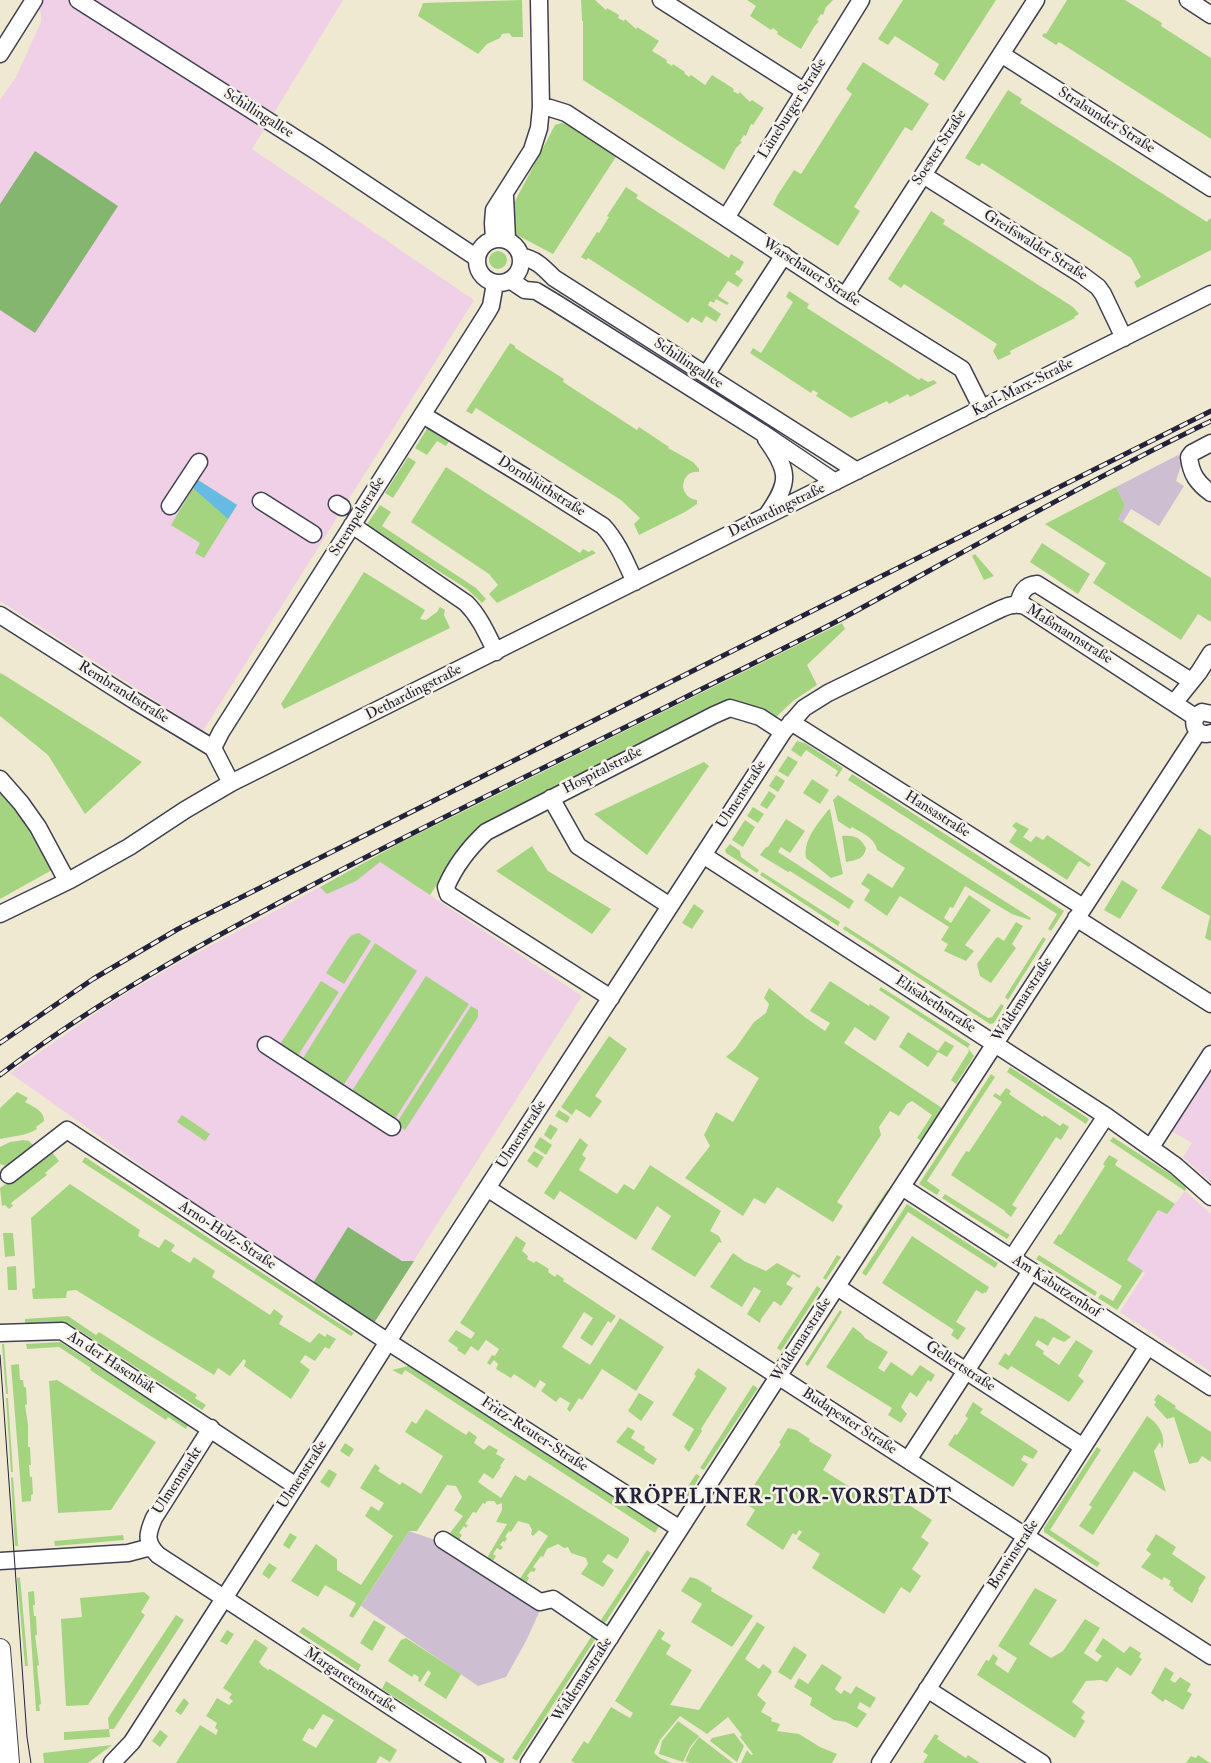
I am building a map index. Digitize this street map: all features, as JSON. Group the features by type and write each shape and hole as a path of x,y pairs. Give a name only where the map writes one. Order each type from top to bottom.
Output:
{"main road":[{"path":"0,1648 9,1763"}],"street":[{"path":"0,54 34,0"},
{"name":"Schillingallee","path":"78,0 438,231 490,246 518,248 511,273"},
{"path":"490,246 494,210 505,195 537,140 541,107 539,0"},
{"path":"661,0 804,91"},
{"name":"Lüneburger Straße","path":"726,218 861,0"},
{"name":"Soester Straße","path":"845,296 1036,0"},
{"path":"1188,0 1211,15"},
{"name":"Stralsunder Straße","path":"1001,54 1211,188"},
{"name":"Warschauer Straße","path":"541,107 566,113 845,296 962,369 982,409"},
{"name":"Greifswalder Straße","path":"923,175 1098,287 1124,338"},
{"name":"Schillingallee","path":"490,246 477,265 483,277 511,273 530,281 536,291 761,432 835,482"},
{"path":"706,376 784,255"},
{"name":"Schillingallee","path":"511,273 529,258 540,264 554,278 857,471"},
{"name":"Strempelstraße","path":"213,748 226,724 511,273"},
{"name":"Karl-Marx-Straße","path":"835,482 1211,294"},
{"name":"Dornblüthstraße","path":"422,414 603,526 620,550 635,582"},
{"path":"761,432 783,466 785,476 782,491 766,517"},
{"path":"1211,443 1192,453 1190,457 1190,466 1199,485 1211,493"},
{"path":"170,506 199,462"},
{"name":"Dethardingstraße","path":"0,914 67,881 129,847 185,810 231,783 835,482"},
{"path":"261,501 313,534"},
{"path":"352,525 466,603 481,621 496,652"},
{"name":"Maßmannstraße","path":"1191,681 1037,584 1030,585 1023,590 1021,605 1100,653 1204,724"},
{"name":"Ulmenstraße","path":"112,1763 132,1742 487,1188 787,727 804,708 828,693 992,613 1010,605 1021,605"},
{"name":"Rembrandtstraße","path":"0,614 135,701 213,748"},
{"path":"1168,699 1191,681 1211,653"},
{"name":"Hospitalstraße","path":"611,998 448,894 446,886 451,875 474,843 486,832 730,708 787,727"},
{"name":"Waldemarstraße","path":"529,1763 778,1376 1204,724"},
{"name":"Hansastraße","path":"787,727 1080,912"},
{"path":"213,748 231,783"},
{"path":"0,779 21,803 38,828 67,881"},
{"path":"551,798 578,846 670,906"},
{"name":"Elisabethstraße","path":"703,855 1106,1116 1176,1166 1211,1197"},
{"path":"1080,912 1211,1004"},
{"path":"266,1045 392,1127"},
{"path":"1151,1147 1211,1054"},
{"path":"1012,1258 1106,1116"},
{"name":"Arno-Holz-Straße","path":"9,1175 67,1130 388,1342"},
{"name":"Am Kabutzenhof","path":"902,1187 1211,1387"},
{"name":"Budapester Straße","path":"487,1188 1211,1656"},
{"path":"908,1460 1032,1271"},
{"name":"Gellertstraße","path":"837,1287 1083,1447"},
{"name":"An der Hasenbäk","path":"0,1334 62,1331 211,1428"},
{"name":"Fritz-Reuter-Straße","path":"388,1342 680,1529"},
{"name":"Borwinstraße","path":"880,1763 1148,1346"},
{"path":"211,1428 296,1486"},
{"name":"Ulmenmarkt","path":"151,1547 148,1538 154,1518 211,1428"},
{"path":"443,1540 540,1602 553,1599 610,1638"},
{"path":"0,1561 128,1553 151,1547 158,1555 224,1598"},
{"name":"Margaretenstraße","path":"224,1598 477,1763"},
{"path":"927,1689 1042,1763"}],"shaded area":[{"path":"34,0 343,0 252,149 474,300 203,731 0,601 0,100 16,77 41,22 41,12 31,5"},
{"path":"1178,455 1182,462 1176,481 1184,486 1159,526 1131,509 1123,522 1117,518 1125,505 1116,487"},
{"path":"380,862 582,996 374,1323 174,1189 10,1073 109,1004 178,963 320,887 328,894"},
{"path":"1211,1061 1211,1183 1183,1157 1192,1143 1168,1129"},
{"path":"1185,1191 1211,1214 1211,1372 1120,1312 1145,1273 1127,1260 1159,1209 1167,1214"},
{"path":"409,1531 435,1540 541,1608 526,1641 506,1677 478,1686 361,1606"}],"green space":[{"path":"522,0 523,37 512,37 509,33 502,34 500,38 487,44 478,54 418,16 423,3"},
{"path":"581,0 595,0 606,10 607,8 619,15 618,18 624,21 625,19 636,29 637,27 659,41 652,51 667,60 666,62 672,66 673,64 685,72 689,77 691,75 705,85 712,75 734,89 733,91 738,94 740,92 750,102 752,100 764,108 753,125 751,124 746,136 744,135 740,141 742,142 736,148 724,170 583,80"},
{"path":"747,0 833,0 826,7 823,15 821,14 817,20 819,21 801,49 777,34 778,32 773,28 771,30 750,16 756,6"},
{"path":"903,0 996,0 944,81 934,74 939,64 895,36 888,45 878,39"},
{"path":"1067,0 1125,0 1162,23 1161,26 1211,58 1211,139 1059,42 1056,45 1042,36 1044,33 1046,34"},
{"path":"863,62 929,104 912,131 905,127 854,207 860,211 838,246 773,205 794,170 801,174 852,94 846,89"},
{"path":"1008,90 1022,99 1020,103 1188,210 1207,222 1210,218 1211,250 1137,288 1134,282 1141,277 1131,258 982,163 979,166 965,158"},
{"path":"561,123 572,125 619,152 553,254 515,234 512,222 514,203 555,125"},
{"path":"35,151 118,206 35,333 0,310 0,204"},
{"path":"626,187 638,195 636,198 729,258 731,254 744,262 735,274 743,280 738,287 728,281 718,296 729,303 727,305 716,299 714,303 710,301 708,305 721,314 716,322 706,316 702,323 692,317 688,323 588,258 586,260 581,257 597,232 599,233 609,217 607,216"},
{"path":"931,211 945,220 943,224 1073,307 1079,314 1075,318 1010,351 1011,354 998,360 993,351 997,344 904,284 901,288 888,279"},
{"path":"498,251 504,254 507,260 504,266 498,269 492,266 489,260 492,254"},
{"path":"789,291 809,304 807,308 919,380 921,378 928,382 934,380 937,383 910,397 908,394 889,404 887,401 851,418 816,396 818,393 813,390 811,393 750,353 753,348 761,353 793,302 786,297"},
{"path":"510,343 564,379 563,382 637,430 639,427 668,448 693,462 699,469 699,472 693,472 688,475 683,486 686,494 692,499 697,500 697,504 639,535 634,524 640,518 621,500 476,408 472,414 466,411"},
{"path":"428,427 450,440 446,446 437,441 427,455 415,448"},
{"path":"408,457 416,462 393,498 385,493"},
{"path":"446,467 580,553 583,549 589,552 592,550 596,553 497,603 489,594 498,585 489,574 411,522"},
{"path":"198,480 237,505 204,558 195,553 200,543 171,525"},
{"path":"1116,487 1125,505 1118,519 1211,578 1211,622 1198,614 1181,640 1093,583 1106,563 1045,524"},
{"path":"380,505 391,512 382,526 476,588 486,599 482,603 467,589 367,526"},
{"path":"1042,543 1090,574 1078,594 1030,562"},
{"path":"975,554 994,576 984,580 972,556"},
{"path":"364,572 425,610 420,619 426,620 437,612 440,607 445,610 444,615 450,628 284,709 281,704"},
{"path":"842,623 845,629 807,665 817,685 793,701 772,721 727,705 486,825 467,838 430,895 380,862 356,881 327,894 320,887 400,843"},
{"path":"0,673 142,762 85,814 48,755 0,716"},
{"path":"797,741 805,743 843,768 837,777 835,776 838,771 806,750 801,757 791,750"},
{"path":"788,756 798,762 788,777 778,771"},
{"path":"704,762 709,766 647,855 594,814"},
{"path":"852,774 1064,911 1051,931 1048,929 1057,914 848,780"},
{"path":"776,775 785,781 778,792 769,786"},
{"path":"812,779 829,790 820,804 803,793"},
{"path":"0,789 30,828 52,870 0,899"},
{"path":"769,791 776,796 767,809 760,805"},
{"path":"838,795 1031,918 1030,920 1012,914 965,886 953,908 950,907 944,918 951,923 969,895 991,910 965,945 974,951 966,961 944,951 948,944 941,940 949,927 900,896 887,916 864,900 870,890 861,884 868,873 892,888 905,868 877,850 874,842 868,836 852,827 850,829 838,821 833,800"},
{"path":"753,807 764,814 758,823 747,816"},
{"path":"830,809 843,874 831,878 806,858 809,838"},
{"path":"786,819 805,831 790,853 781,847 778,852 854,901 849,909 790,871 788,872 760,855 768,847"},
{"path":"745,820 755,827 743,847 732,840"},
{"path":"1016,822 1029,829 1023,837 1031,842 1036,836 1043,840 1047,835 1091,864 1089,867 1079,861 1067,880 1009,842 1017,830 1012,826"},
{"path":"1199,828 1211,836 1211,941 1205,938 1210,916 1161,888"},
{"path":"842,836 853,836 861,841 866,848 862,857 846,862"},
{"path":"730,844 740,851 741,857 759,870 757,873 726,853 725,850"},
{"path":"532,846 548,871 611,909 592,934 496,871"},
{"path":"762,872 840,922 838,926 760,875"},
{"path":"1122,880 1138,890 1120,919 1104,910"},
{"path":"694,904 704,911 692,929 682,923"},
{"path":"1016,922 1023,926 1012,944 1016,948 991,983 980,976 977,964 996,938 998,937 1004,941"},
{"path":"845,926 988,1018 992,1017 1001,1004 1004,1006 994,1023 990,1024 843,929"},
{"path":"359,933 371,941 344,984 326,973 348,939 352,935"},
{"path":"1043,937 1046,939 1008,1000 1005,997"},
{"path":"375,943 417,971 341,1089 300,1063"},
{"path":"426,976 469,1004 393,1122 350,1094"},
{"path":"321,981 339,992 295,1060 277,1049"},
{"path":"830,981 890,1017 875,1041 855,1027 844,1043 945,1110 923,1142 917,1138 932,1115 912,1101 907,1104 899,1116 890,1111 879,1127 881,1135 837,1202 843,1206 833,1222 777,1187 765,1204 754,1198 743,1216 685,1178 710,1146 704,1135 716,1112 733,1122 759,1078 726,1057 735,1049 754,1022 766,1013 769,1004 764,998 769,988 825,1031 830,1023 810,1011"},
{"path":"881,987 970,1044 968,1048 879,990"},
{"path":"471,1006 478,1010 478,1017 405,1130 396,1124"},
{"path":"908,1032 938,1051 945,1041 954,1046 947,1057 938,1052 928,1067 899,1047"},
{"path":"609,1036 627,1049 595,1096 602,1101 590,1118 576,1109 572,1115 561,1107"},
{"path":"968,1048 974,1056 956,1084 951,1080 969,1051"},
{"path":"1010,1067 1089,1119 1086,1124 1007,1072"},
{"path":"991,1074 995,1077 927,1181 940,1190 937,1195 919,1184"},
{"path":"1006,1088 1011,1091 1009,1094 1043,1117 1044,1115 1060,1126 1063,1123 1069,1127 1061,1140 1056,1137 1012,1205 1017,1208 1011,1217 951,1175 966,1151 969,1152 1002,1102 993,1096 995,1093 1000,1096"},
{"path":"17,1092 28,1098 25,1102 42,1114 44,1121 36,1127 37,1129 29,1133 0,1139 0,1108"},
{"path":"559,1110 570,1117 567,1123 555,1116"},
{"path":"182,1115 210,1134 205,1141 177,1122"},
{"path":"550,1124 558,1129 551,1140 544,1135"},
{"path":"540,1137 552,1145 546,1155 534,1147"},
{"path":"1113,1137 1187,1185 1185,1191 1110,1141"},
{"path":"580,1138 588,1145 582,1155 586,1158 579,1170 617,1194 624,1184 634,1190 650,1165 721,1211 710,1231 719,1236 722,1243 719,1242 695,1277 651,1249 671,1216 657,1206 636,1240 560,1191 554,1200 544,1193"},
{"path":"29,1141 34,1146 6,1166 0,1164 0,1147 10,1142"},
{"path":"534,1151 544,1157 537,1168 527,1161"},
{"path":"52,1152 59,1161 45,1173 47,1175 11,1203 13,1206 9,1209 5,1205 2,1206 0,1188"},
{"path":"1109,1155 1118,1160 1115,1165 1175,1204 1167,1214 1158,1210 1127,1260 1143,1271 1117,1310 1098,1298 1101,1294 1113,1301 1122,1286 1053,1243 1059,1234 1061,1235 1105,1166 1103,1164"},
{"path":"85,1157 354,1333 351,1336 82,1162"},
{"path":"70,1184 140,1230 138,1236 159,1248 165,1239 175,1245 171,1251 190,1263 194,1257 215,1271 212,1277 270,1315 274,1309 283,1316 279,1324 310,1343 319,1333 325,1337 327,1334 336,1339 329,1349 325,1347 315,1361 305,1355 300,1362 310,1370 291,1399 244,1366 246,1361 244,1359 230,1376 218,1368 214,1375 76,1290 67,1291 66,1298 33,1299 32,1289 35,1288 31,1218"},
{"path":"887,1190 891,1193 866,1233 861,1230"},
{"path":"945,1194 1010,1235 1007,1239 942,1198"},
{"path":"907,1204 998,1263 995,1268 908,1212 866,1276 862,1273"},
{"path":"348,1227 402,1261 414,1261 374,1323 313,1283"},
{"path":"3,1233 13,1233 15,1256 5,1257"},
{"path":"516,1236 526,1243 522,1251 528,1256 527,1259 534,1263 536,1261 549,1269 548,1272 555,1277 557,1274 564,1279 563,1281 616,1316 611,1323 608,1321 592,1346 580,1338 593,1318 584,1312 562,1347 590,1365 620,1318 664,1347 636,1391 602,1369 582,1400 579,1398 570,1412 567,1409 570,1403 560,1397 556,1402 541,1391 546,1384 540,1380 535,1388 514,1374 511,1378 496,1369 498,1364 494,1360 490,1365 487,1363 492,1355 495,1356 499,1349 486,1340 478,1351 471,1346 465,1355 448,1341 456,1330 471,1339 475,1333 460,1323"},
{"path":"912,1236 989,1287 986,1293 984,1292 983,1294 976,1290 956,1322 966,1328 958,1340 951,1335 954,1330 882,1283"},
{"path":"733,1253 744,1261 766,1271 777,1263 801,1276 799,1278 793,1274 786,1284 793,1288 781,1306 774,1301 760,1323 747,1314 761,1291 754,1287 742,1307 710,1287"},
{"path":"837,1255 841,1257 826,1280 823,1278"},
{"path":"1039,1255 1097,1292 1095,1296 1036,1259"},
{"path":"16,1266 17,1290 8,1290 7,1267"},
{"path":"817,1286 821,1289 781,1351 777,1348"},
{"path":"840,1310 842,1312 808,1366 805,1364"},
{"path":"68,1316 96,1335 99,1332 197,1395 195,1398 206,1405 202,1410 68,1323 25,1324 25,1319"},
{"path":"1035,1316 1042,1318 1071,1337 1064,1342 1053,1337 1048,1346 1038,1340 1035,1345 1044,1351 1043,1354 1059,1365 1076,1340 1093,1351 1078,1376 1084,1381 1069,1402 1011,1366 1008,1370 998,1364 1005,1353 1009,1356"},
{"path":"853,1327 865,1338 888,1352 878,1368 884,1372 891,1362 912,1376 920,1365 935,1375 931,1382 928,1380 917,1397 910,1392 901,1407 907,1414 901,1423 888,1415 892,1408 826,1367"},
{"path":"60,1342 188,1425 186,1429 168,1417 166,1420 90,1370 91,1368 59,1347 27,1349 26,1344"},
{"path":"2,1344 4,1344 8,1394 6,1394"},
{"path":"19,1364 20,1380 23,1380 24,1387 26,1387 27,1404 25,1405 33,1494 31,1495 31,1501 22,1502 11,1365"},
{"path":"412,1366 656,1520 659,1526 655,1533 405,1370 402,1375 392,1370"},
{"path":"698,1368 727,1388 689,1452 684,1447 694,1429 672,1415 696,1376 694,1374"},
{"path":"57,1380 156,1442 111,1510 58,1513 49,1381"},
{"path":"753,1385 758,1388 704,1470 700,1468"},
{"path":"639,1393 654,1402 641,1421 628,1411"},
{"path":"1158,1394 1211,1432 1211,1462 1202,1456 1198,1462 1189,1464 1174,1417 1167,1419 1154,1405 1156,1402 1154,1400"},
{"path":"6,1398 8,1398 13,1472 11,1472"},
{"path":"973,1402 983,1409 980,1413 1038,1451 1033,1459 1024,1455 1021,1460 1028,1464 1013,1487 948,1445 968,1418 965,1416"},
{"path":"426,1409 466,1435 469,1431 477,1437 474,1443 484,1450 489,1445 498,1450 496,1454 505,1459 501,1467 493,1479 484,1473 478,1482 501,1498 515,1475 525,1481 529,1475 629,1538 617,1559 608,1554 602,1562 614,1570 603,1587 581,1574 588,1564 586,1558 571,1553 568,1547 564,1548 558,1544 547,1549 543,1557 541,1556 533,1567 536,1569 534,1572 531,1571 527,1576 529,1578 526,1583 519,1580 548,1536 539,1530 533,1536 529,1524 518,1521 511,1532 509,1531 505,1537 507,1538 505,1542 503,1541 500,1545 503,1547 501,1550 497,1548 493,1554 496,1556 493,1561 487,1558 507,1524 496,1522 502,1510 502,1503 497,1505 494,1501 487,1501 485,1504 483,1503 476,1513 473,1512 465,1524 468,1525 466,1528 464,1526 459,1533 462,1535 459,1540 450,1533 463,1516 454,1510 462,1497 456,1486 447,1485 417,1531 409,1531 353,1618 349,1616 356,1603 325,1585 318,1597 291,1581 316,1544 337,1559 337,1570 361,1585 393,1536 365,1516 371,1506 379,1511 384,1503 360,1488 375,1464 380,1468 378,1471 400,1485 402,1482 421,1494 443,1456 405,1432 412,1421 416,1424"},
{"path":"1147,1416 1158,1426 1163,1439 1162,1449 1160,1442 1154,1451 1166,1492 1134,1471 1093,1535 1079,1526 1092,1507 1089,1505"},
{"path":"628,1427 635,1431 631,1438 645,1447 644,1450 657,1459 653,1465 616,1442"},
{"path":"788,1428 796,1430 810,1439 809,1441 832,1455 823,1470 872,1501 882,1487 932,1520 921,1537 929,1543 912,1569 921,1576 910,1593 901,1587 884,1614 812,1568 820,1554 797,1539 802,1532 799,1530 796,1535 793,1533 783,1550 746,1525 755,1510 743,1502 781,1444 779,1443"},
{"path":"345,1443 354,1449 349,1457 340,1451"},
{"path":"1097,1447 1101,1450 1050,1530 1100,1563 1097,1567 1044,1532 1044,1528"},
{"path":"329,1469 337,1474 329,1488 320,1482"},
{"path":"696,1474 700,1476 685,1502 680,1499"},
{"path":"13,1477 18,1546 15,1546 11,1478"},
{"path":"290,1533 297,1537 289,1549 283,1545"},
{"path":"1156,1534 1176,1547 1172,1554 1206,1577 1192,1603 1173,1590 1174,1588 1169,1585 1171,1581 1164,1577 1162,1580 1141,1567 1151,1554 1146,1550"},
{"path":"123,1535 124,1540 55,1546 54,1541"},
{"path":"647,1550 651,1553 603,1626 599,1623"},
{"path":"269,1563 277,1568 269,1579 262,1574"},
{"path":"20,1577 28,1666 25,1666 17,1578"},
{"path":"690,1577 712,1588 711,1591 753,1616 732,1647 691,1622 702,1604 681,1591"},
{"path":"1035,1588 1057,1600 1029,1644 1051,1658 1063,1651 1085,1619 1100,1628 1084,1653 1097,1662 1102,1656 1095,1651 1103,1638 1124,1653 1130,1646 1141,1653 1139,1657 1142,1659 1131,1676 1117,1667 1107,1682 1101,1680 1086,1681 1072,1702 1085,1712 1081,1718 1085,1721 1075,1738 977,1675 986,1660 989,1661 993,1654 998,1658 995,1664 1008,1673 1017,1658 998,1646"},
{"path":"34,1591 35,1605 33,1605 34,1616 36,1616 37,1635 35,1635 39,1665 37,1666 40,1711 36,1711 28,1592"},
{"path":"144,1592 150,1597 141,1612 145,1615 88,1705 66,1706 61,1619 82,1617 80,1598"},
{"path":"176,1615 184,1620 114,1729 109,1729 108,1718"},
{"path":"374,1620 386,1627 372,1651 360,1643"},
{"path":"757,1622 765,1627 745,1659 759,1669 763,1664 772,1672 757,1695 766,1703 761,1712 772,1718 771,1721 780,1724 777,1731 799,1734 820,1747 837,1754 832,1763 741,1763 747,1750 751,1755 753,1754 740,1737 742,1735 728,1717 707,1734 680,1716 660,1740 654,1753 672,1763 575,1763 571,1761 584,1741 588,1744 611,1707 630,1718 633,1713 615,1701 659,1629 665,1633 661,1639 671,1645 666,1654 692,1670 670,1705 699,1710"},
{"path":"303,1627 361,1665 358,1671 299,1632"},
{"path":"227,1630 234,1634 227,1645 220,1641"},
{"path":"595,1631 599,1633 517,1761 512,1758"},
{"path":"406,1638 461,1674 446,1699 424,1685 431,1673 428,1670 420,1682 418,1681 419,1677 414,1674 412,1677 388,1661 401,1640"},
{"path":"255,1639 268,1648 259,1662 261,1665 397,1750 390,1762 380,1756 376,1763 176,1763 200,1725 216,1735 218,1730 215,1728 217,1723 206,1716 217,1698 229,1705 233,1701 229,1698 232,1694 223,1688","holes":["323,1714 334,1720 316,1748 302,1740 309,1728 313,1730"]},
{"path":"794,1646 807,1655 791,1680 778,1672"},
{"path":"822,1664 842,1677 835,1689 841,1694 844,1690 851,1694 856,1686 876,1698 870,1708 860,1702 857,1708 867,1714 857,1728 846,1722 834,1720 810,1705 812,1698 794,1687 799,1678 808,1684"},
{"path":"1165,1667 1174,1673 1170,1680 1175,1683 1180,1677 1191,1684 1187,1691 1192,1694 1183,1710 1165,1699 1163,1702 1151,1693"},
{"path":"386,1681 505,1759 503,1763 500,1763 382,1689"},
{"path":"184,1698 189,1703 181,1715 175,1711"},
{"path":"678,1721 699,1736 690,1747 683,1762 659,1754 662,1741"},
{"path":"109,1729 110,1737 64,1740 64,1732"},
{"path":"160,1730 168,1736 160,1747 152,1741"},
{"path":"734,1733 744,1746 737,1762 710,1741 712,1738"},
{"path":"935,1734 939,1736 937,1739 966,1758 968,1755 980,1763 923,1763 928,1755 923,1752"},
{"path":"699,1737 733,1763 690,1763 685,1761"},
{"path":"112,1745 88,1763 44,1763 43,1753"},
{"path":"1198,1755 1210,1763 1186,1763 1191,1756 1196,1758"}],"water":[{"path":"198,480 237,505 228,519 193,488"}],"tram line":[{"path":"0,1355 27,1737 31,1763"}],"railway":[{"path":"0,1043 93,979 178,929 1211,411"},
{"path":"0,1075 109,1000 185,954 262,912 442,818 824,628 1072,492 1211,421"}],"district":[{"name":"KRÖPELINER-TOR-VORSTADT","path":"783,1499"}]}
